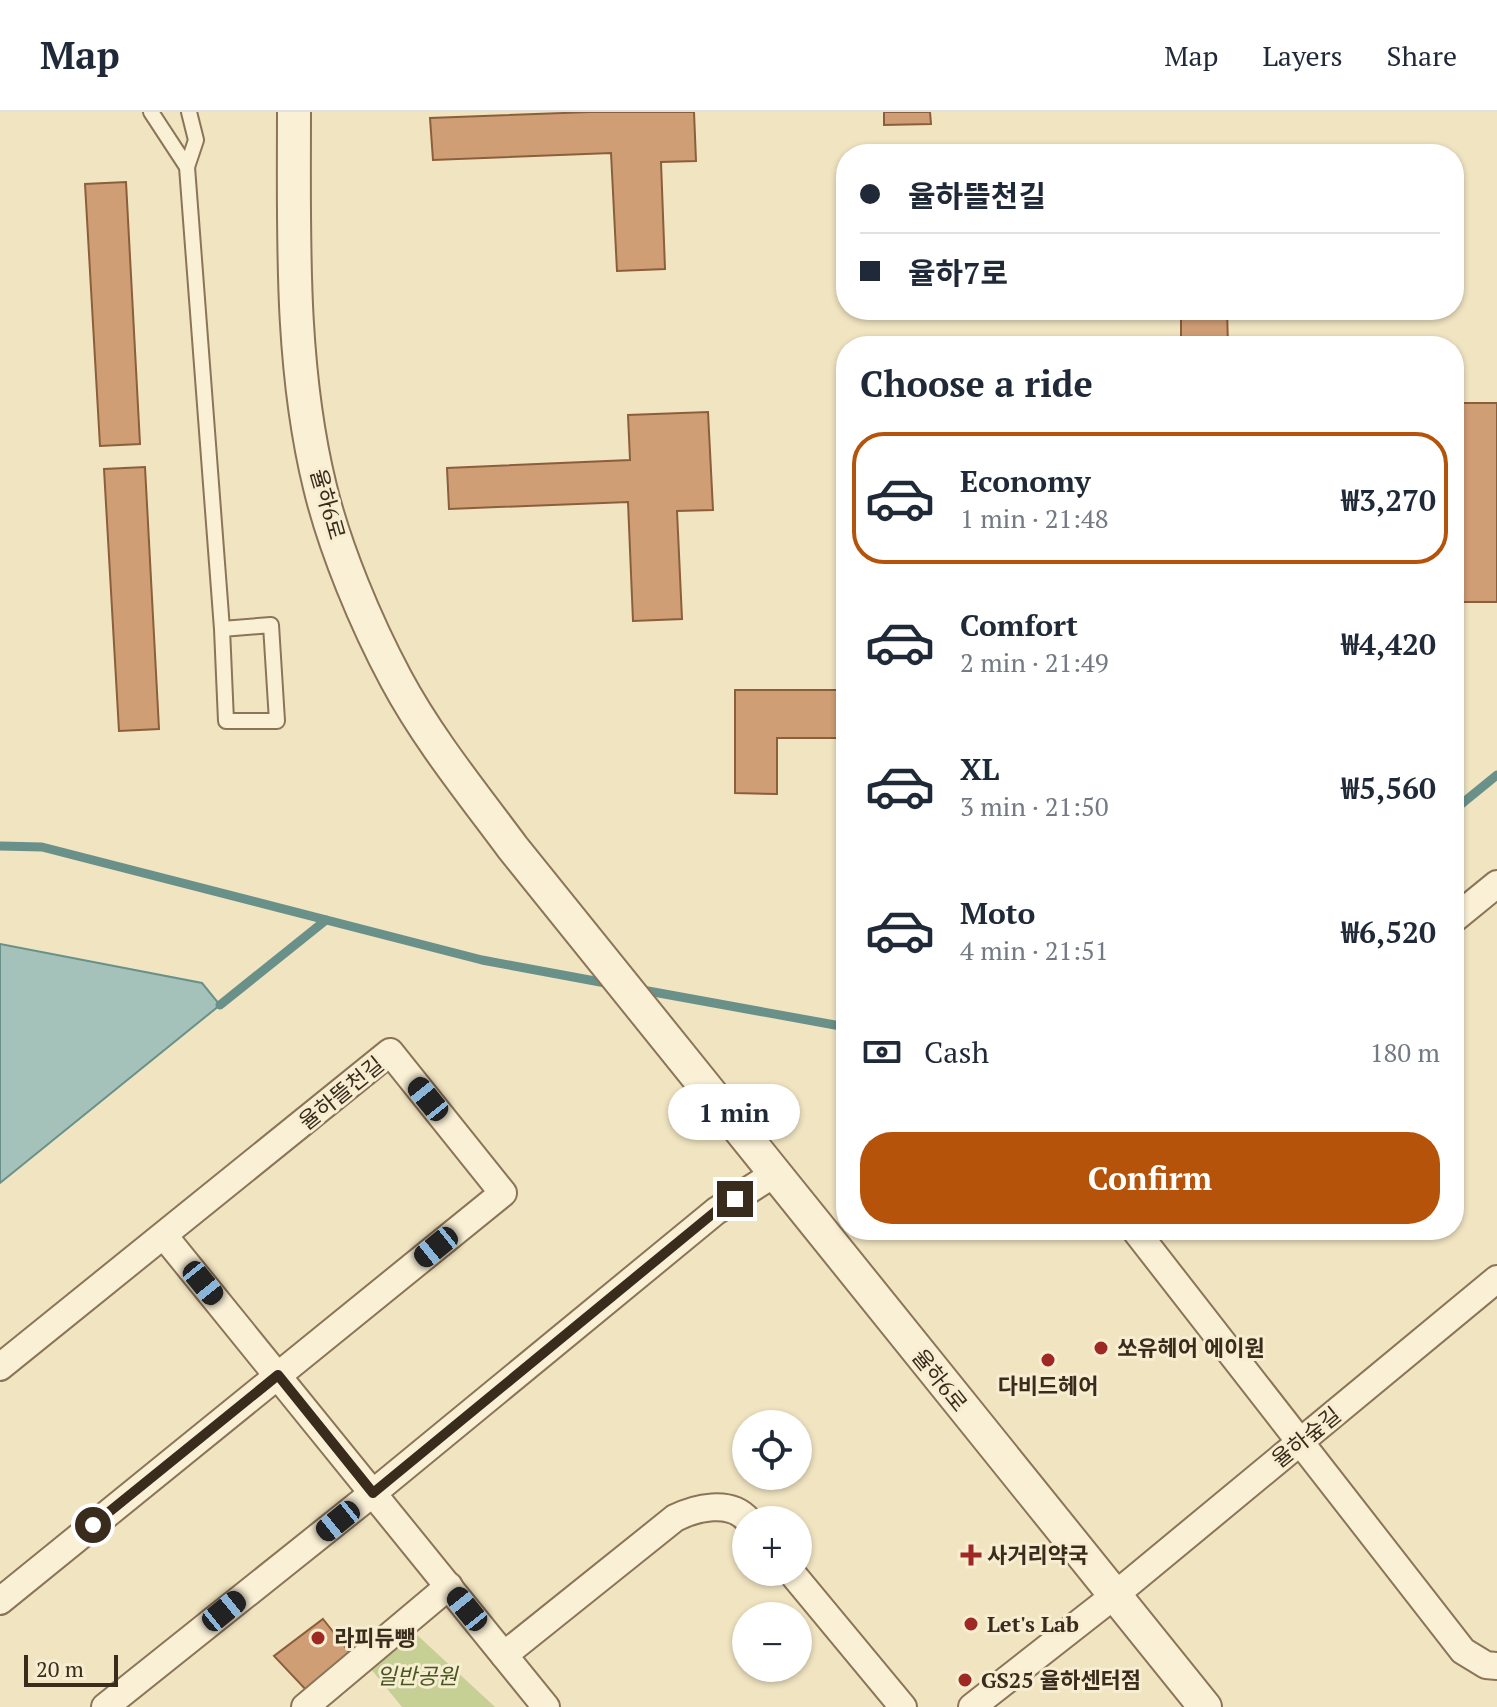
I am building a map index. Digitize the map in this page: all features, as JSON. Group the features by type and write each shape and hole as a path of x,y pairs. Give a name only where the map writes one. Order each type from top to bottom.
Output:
{"street":[{"name":"율하6로","path":"294,112 294,264 303,389 320,487 350,578 396,680 452,766 513,848 1205,1707"},
{"path":"1464,911 1497,884"},
{"name":"율하뜰천길","path":"0,1367 165,1237 390,1052 503,1193 0,1601"},
{"path":"105,1707 373,1493 716,1211 774,1174"},
{"path":"165,1237 546,1707"},
{"path":"1143,1240 1463,1651 1486,1665 1497,1666"},
{"name":"율하숲길","path":"972,1707 1115,1595 1497,1279"},
{"path":"504,1655 675,1518 695,1508 718,1507 732,1511"},
{"path":"305,1707 449,1586"},
{"path":"803,1586 903,1707"}],"lane":[{"path":"151,112 187,167"},
{"path":"189,112 196,140 187,167 222,629 226,721 277,721 271,625 222,629"}],"green space":[{"name":"일반공원","path":"404,1623 495,1707 402,1707 362,1658"}],"water":[{"path":"0,944 202,983 220,1005 0,1183"}],"building":[{"path":"694,112 696,161 661,162 665,269 617,271 611,153 433,160 430,118"},
{"path":"884,112 930,112 931,124 884,125"},
{"path":"126,182 140,444 100,446 85,184"},
{"path":"1181,320 1227,320 1228,336 1181,336"},
{"path":"1464,403 1497,403 1497,602 1464,602"},
{"path":"708,412 713,510 677,511 682,619 633,621 628,502 449,509 447,468 630,460 628,415"},
{"path":"145,467 159,729 119,731 104,469"},
{"path":"735,690 836,690 836,738 777,738 777,794 735,793"},
{"name":"라피듀뺑","path":"323,1619 353,1657 307,1691 274,1656"}],"waterway":[{"path":"1464,802 1497,775"},
{"path":"0,846 42,847 482,960 611,984"},
{"path":"220,1005 326,920"},
{"path":"637,989 836,1025"}],"place":[{"name":"쏘유헤어 에이원","path":"1101,1348"},
{"name":"다비드헤어","path":"1048,1360"},
{"name":"사거리약국","path":"971,1555"},
{"name":"Let's Lab","path":"971,1624"},
{"name":"라피듀뺑","path":"318,1638"},
{"name":"GS25 율하센터점","path":"965,1680"}],"route":[{"path":"93,1525 278,1375 373,1493 716,1211 735,1199"}]}
